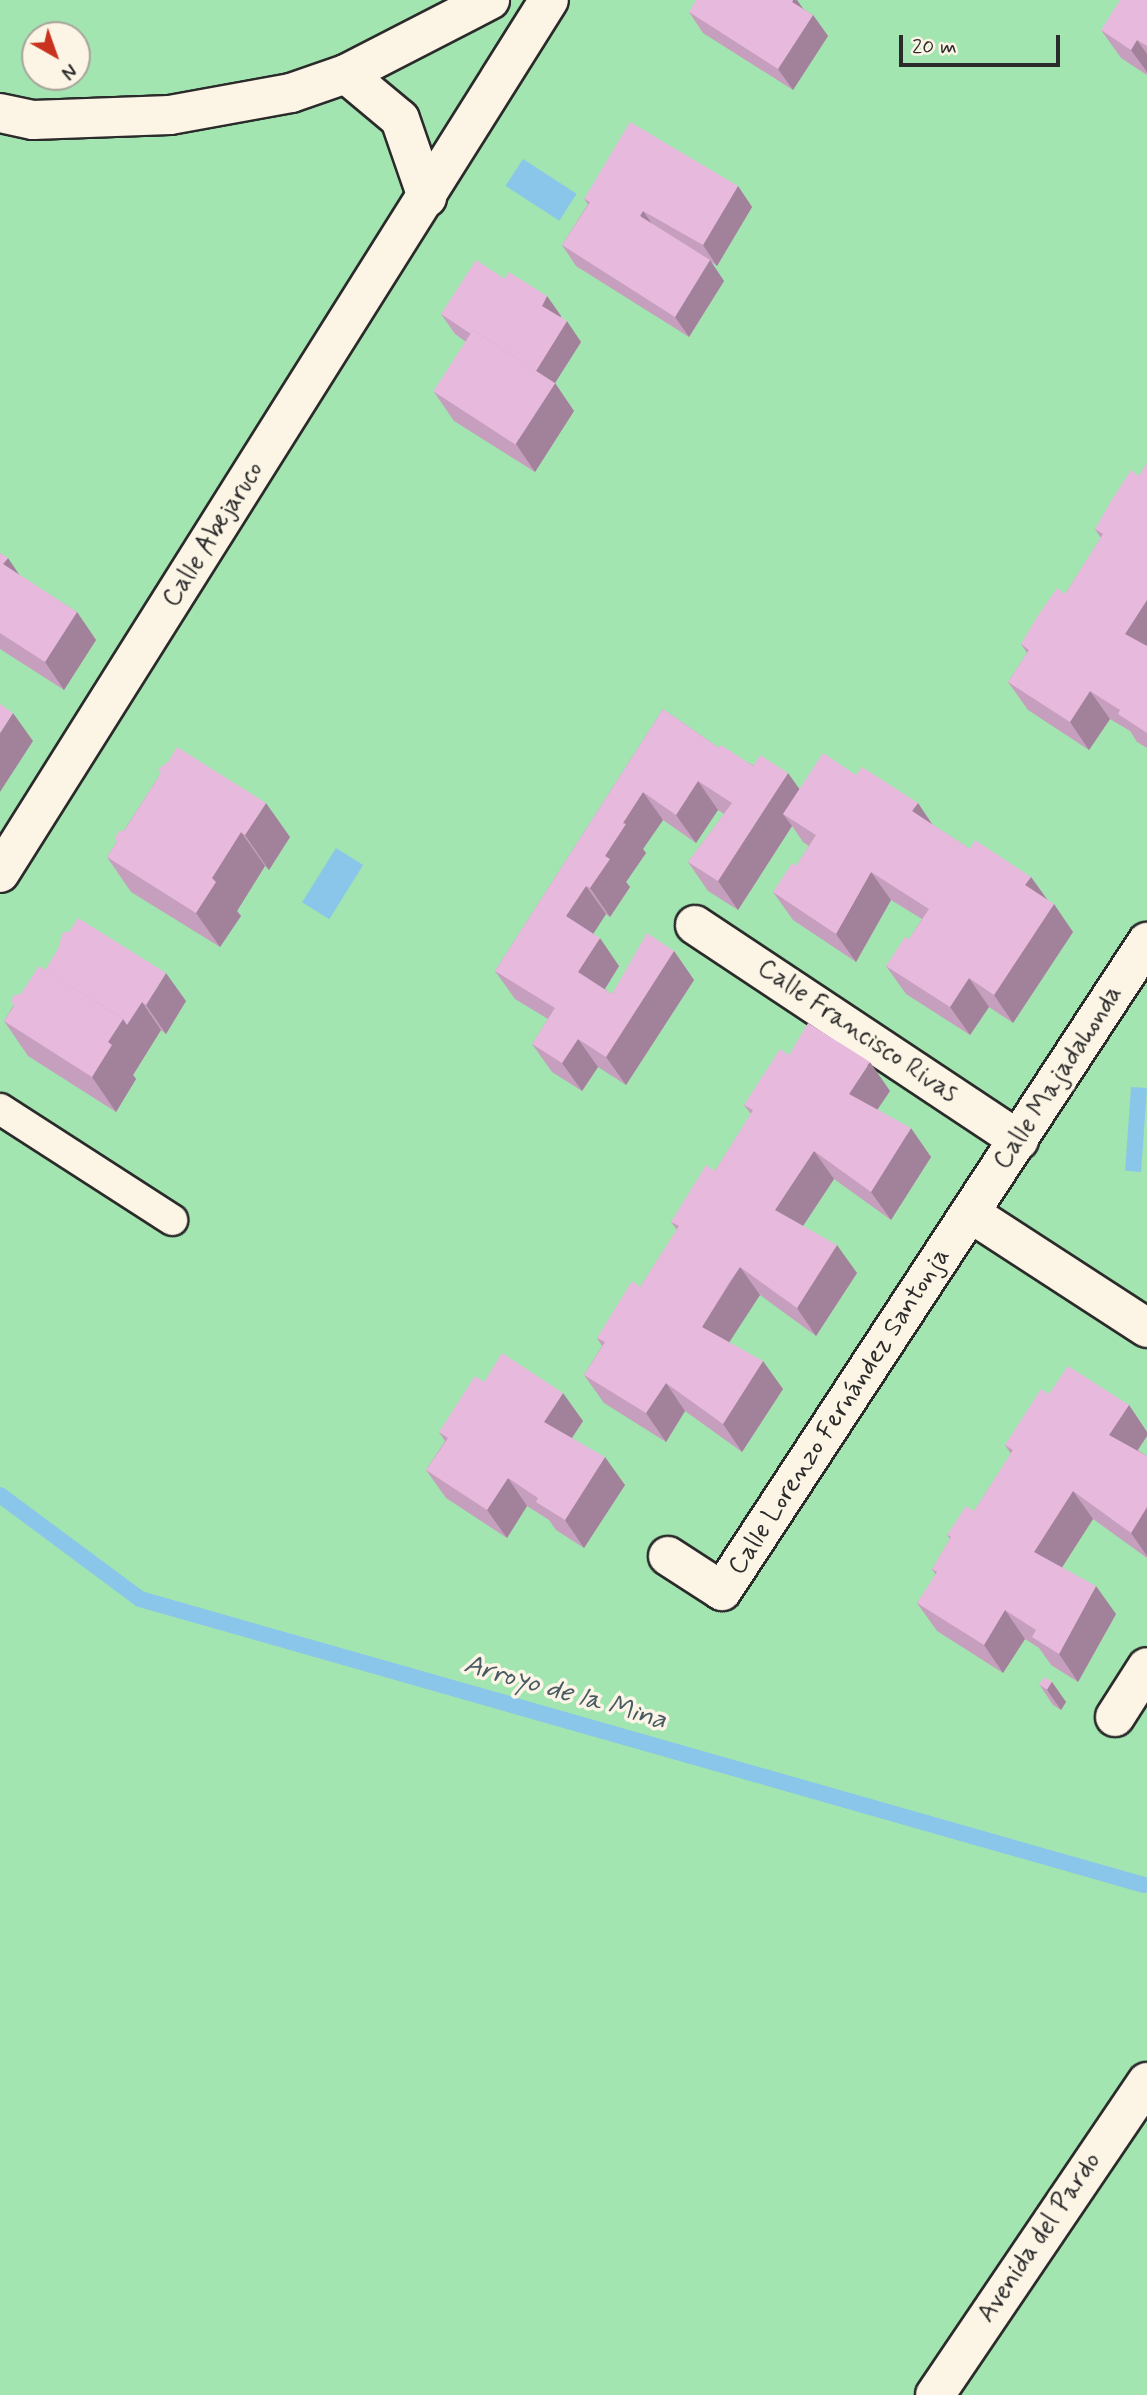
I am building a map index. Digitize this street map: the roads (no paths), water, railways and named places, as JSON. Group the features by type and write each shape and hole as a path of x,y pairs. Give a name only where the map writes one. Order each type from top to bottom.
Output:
{"street":[{"path":"0,113 33,120 170,115 291,93 346,74 490,0"},
{"name":"Calle Abejaruco","path":"0,873 549,0"},
{"path":"346,74 400,119 427,197"},
{"name":"Calle Francisco Rivas","path":"695,925 1019,1140"},
{"name":"Calle Majadahonda","path":"970,1213 1147,942"},
{"path":"970,1213 1147,1328"},
{"name":"Calle Lorenzo Fernández Santonja","path":"668,1556 722,1591 970,1213"},
{"path":"1115,1717 1147,1667"},
{"name":"Avenida del Pardo","path":"935,2395 1147,2082"}],"lane":[{"path":"0,1109 173,1220"}],"water":[{"path":"523,159 577,194 559,221 506,186"},
{"path":"336,848 363,865 329,919 302,902"},
{"path":"1131,1087 1147,1088 1141,1172 1125,1171"}],"waterway":[{"name":"Arroyo de la Mina","path":"0,1495 140,1599 1144,1885"}]}
